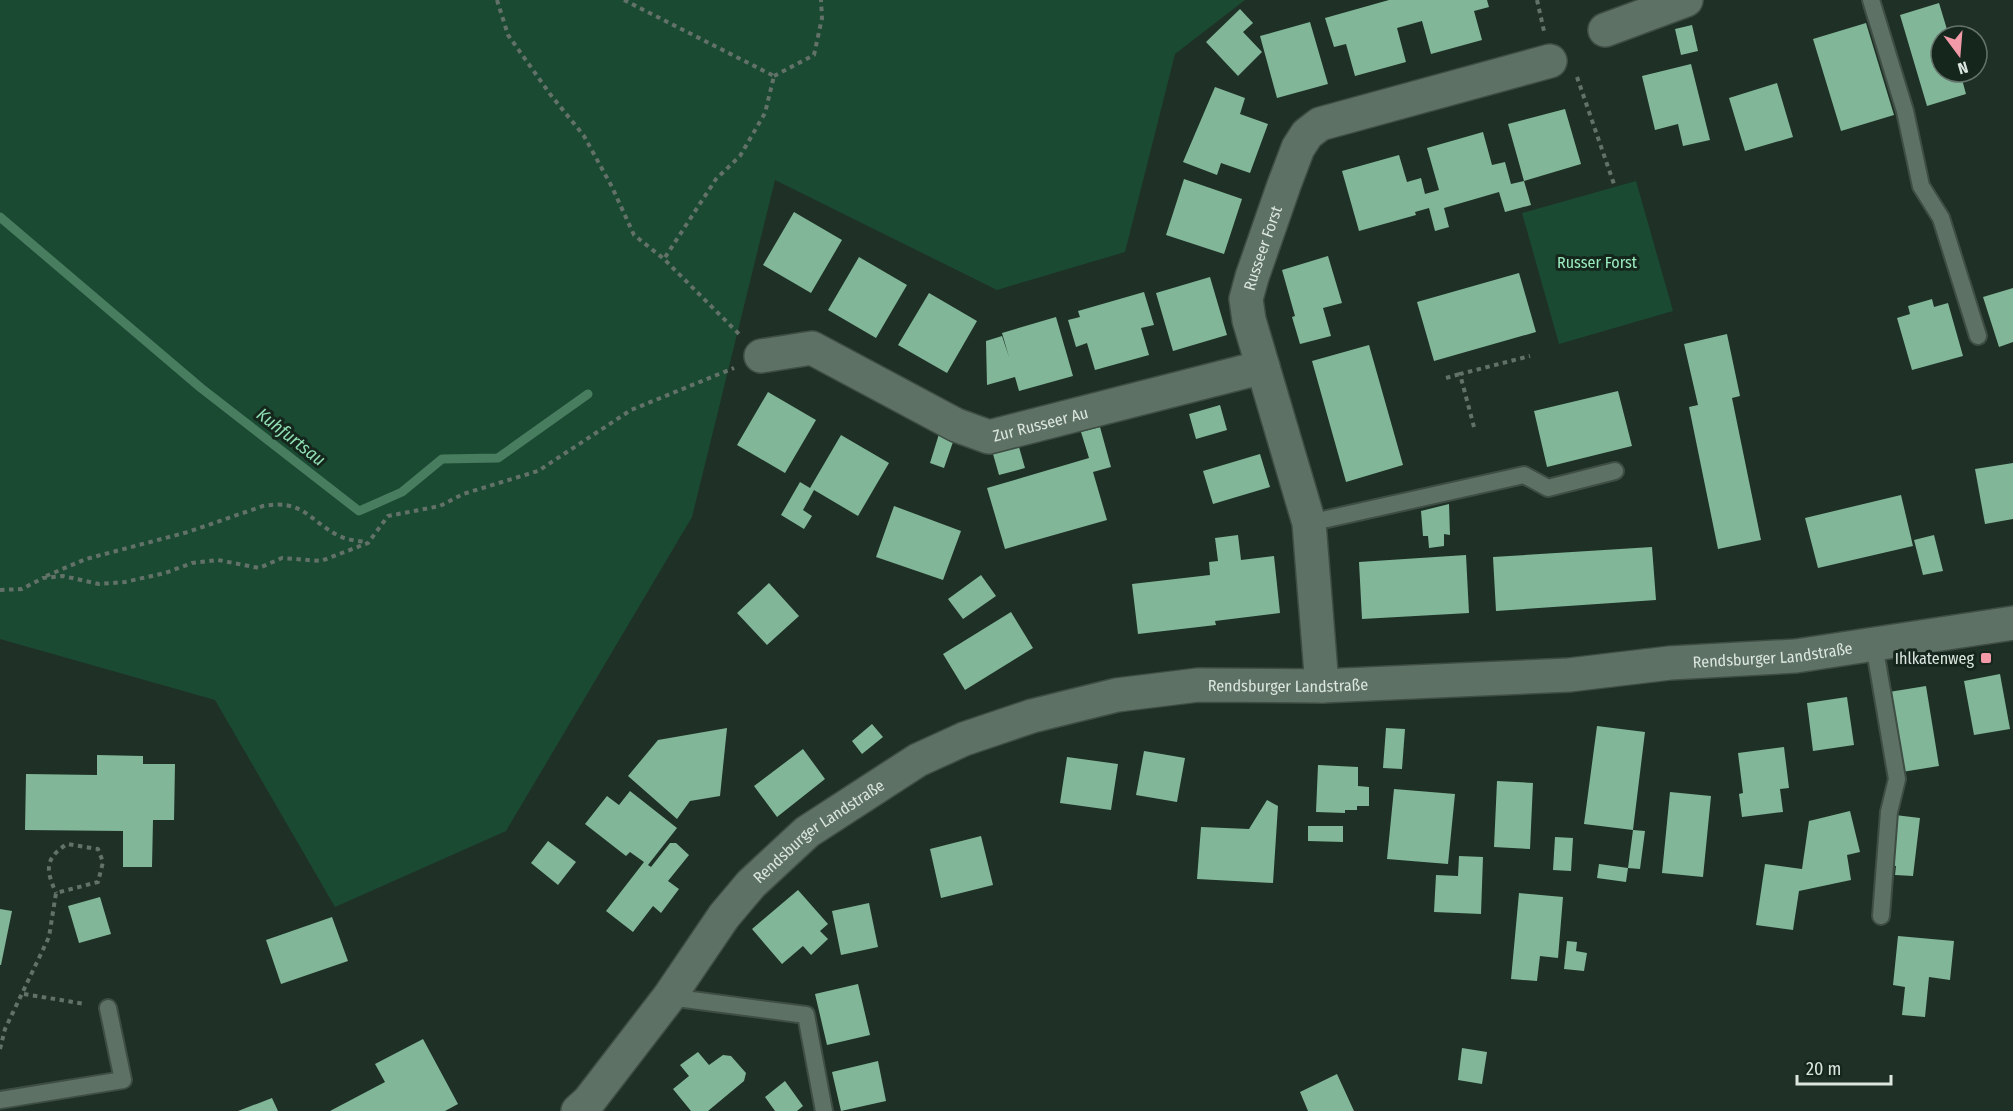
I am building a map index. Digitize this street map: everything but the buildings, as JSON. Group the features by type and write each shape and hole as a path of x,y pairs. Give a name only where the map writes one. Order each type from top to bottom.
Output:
{"street":[{"path":"1605,30 1686,0"},
{"name":"Russeer Forst","path":"1322,686 1309,523 1263,367 1246,299 1298,148 1307,134 1320,124 1563,68"},
{"name":"Zur Russeer Au","path":"761,356 812,348 956,425 989,437 1263,367"},
{"name":"Rendsburger Landstraße","path":"578,1111 589,1101 669,997 724,916 751,884 807,832 918,760 964,739 1032,716 1117,695 1198,685 1322,686 1569,675 1670,663 1796,656 2013,623"}],"lane":[{"path":"1871,0 1905,111 1921,186 1941,218 1978,336"},
{"path":"1309,523 1524,475 1548,488 1615,471"},
{"path":"1874,644 1897,779 1889,812 1881,916"},
{"path":"669,997 806,1015 824,1111"},
{"path":"0,1100 123,1080 108,1008"}],"path":[{"path":"43,578 63,576 99,584 125,582 165,573 192,563 218,560 259,568 282,558 321,561 368,543 388,516 440,506 463,494 538,471 631,410 761,356 664,259 634,235 612,187 584,136 508,34 497,0"},
{"path":"624,0 774,76"},
{"path":"664,259 716,179 740,156 765,114 774,76 814,55 822,18 821,0"},
{"path":"1563,68 1615,187"},
{"path":"1446,378 1530,356"},
{"path":"1460,374 1474,426"},
{"path":"0,590 22,589 86,559 126,551 263,506 283,502 300,509 341,537 368,543"},
{"path":"0,1049 5,1029 50,937 56,893 50,879 48,865 53,853 67,844 98,849 103,862 98,882 56,893"},
{"path":"24,994 108,1008"}],"green space":[{"path":"0,0 1245,0 1175,54 1125,252 997,290 775,180 692,517 506,831 335,907 215,700 0,639"},
{"name":"Russer Forst","path":"1636,181 1673,311 1559,344 1522,213"}],"waterway":[{"name":"Kuhfurtsau","path":"0,217 201,388 359,511 402,492 442,459 498,458 588,394"}],"place":[{"name":"Ihlkatenweg","path":"1986,658"}]}
